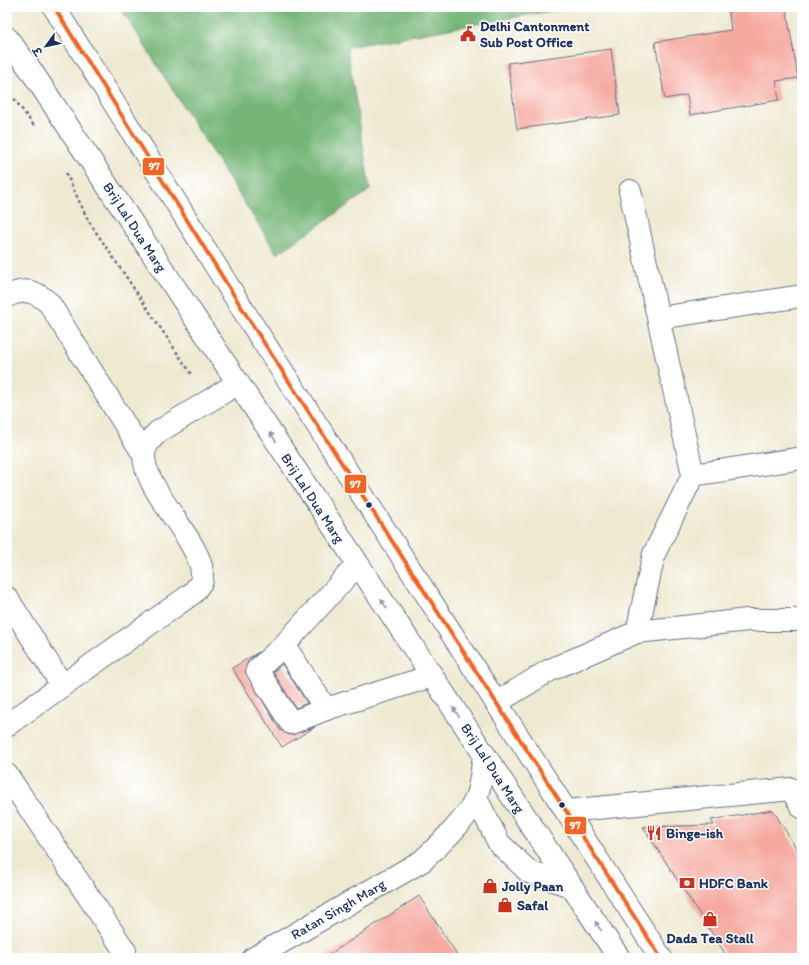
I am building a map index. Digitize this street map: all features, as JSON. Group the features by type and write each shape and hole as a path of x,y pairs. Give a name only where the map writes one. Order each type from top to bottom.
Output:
{"street":[{"path":"54,7 250,321 661,958"},
{"name":"Brij Lal Dua Marg","path":"7,38 30,69 357,565 619,958"},
{"path":"630,192 693,475 654,554 637,632"},
{"path":"7,296 18,291 37,292 49,303 144,455 150,478 194,550 201,566 202,581 193,593 7,725"},
{"path":"659,318 802,296"},
{"path":"144,455 148,441 158,432 238,383"},
{"path":"693,475 802,458"},
{"path":"357,565 284,645 257,670 291,723 326,709 432,676"},
{"path":"7,598 62,685"},
{"path":"496,703 550,670 637,632 748,620 802,620"},
{"path":"284,645 326,709"},
{"path":"484,756 476,798 499,843 529,872 571,886"},
{"path":"7,775 125,952"},
{"path":"566,811 791,789 802,807"},
{"name":"Ratan Singh Marg","path":"254,958 278,952 422,861 441,843 470,809 476,798"}],"path":[{"path":"7,89 38,131"},
{"path":"63,167 88,220 192,375"}],"green space":[{"path":"120,7 573,7 347,47 370,190 277,254"}],"building":[{"path":"728,7 786,7 798,78 776,81 779,100 690,115 687,95 665,99 655,42 731,30"},
{"path":"611,49 620,115 517,129 508,63"},
{"path":"259,652 248,661 245,672 280,730 290,735 315,727 282,747 232,668"},
{"path":"282,664 307,703 296,708 273,672"},
{"path":"773,810 802,858 802,958 728,958 643,827 714,825 711,820"},
{"path":"419,896 459,958 324,958 356,937"}],"transit line":[{"name":"97","path":"54,7 250,321 661,958"}],"place":[{"name":"Delhi Cantonment Sub Post Office","path":"468,34"},
{"name":"Binge-ish","path":"654,833"},
{"name":"HDFC Bank","path":"687,883"},
{"name":"Jolly Paan","path":"490,886"},
{"name":"Safal","path":"505,905"},
{"name":"Dada Tea Stall","path":"710,919"}]}
